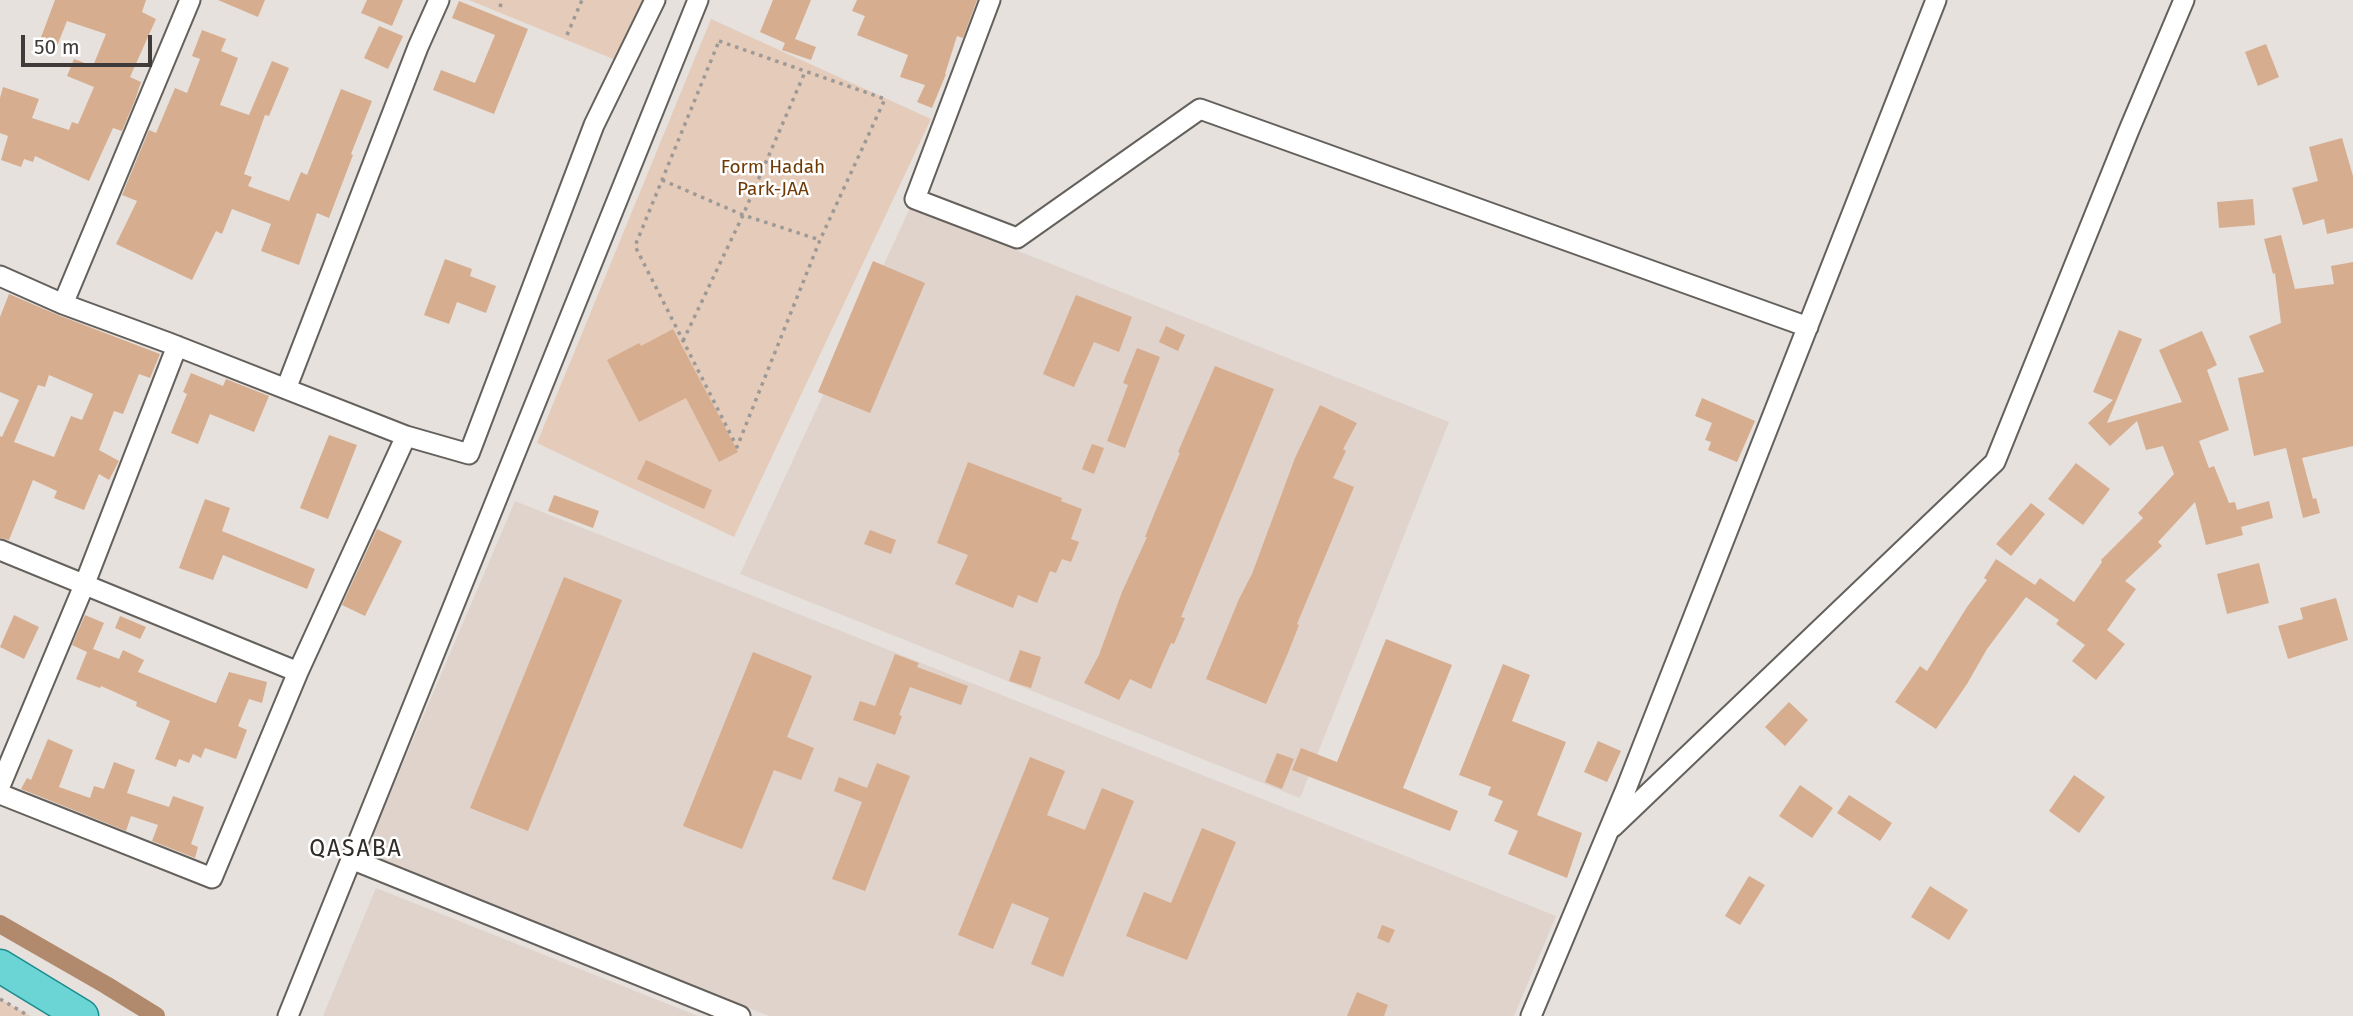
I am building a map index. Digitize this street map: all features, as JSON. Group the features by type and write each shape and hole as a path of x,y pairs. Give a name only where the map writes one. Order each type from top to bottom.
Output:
{"main road":[{"path":"0,965 82,1016"}],"street":[{"path":"63,304 190,0"},
{"path":"286,389 418,47 439,0"},
{"path":"0,276 63,304 406,436 469,454 594,125 655,0"},
{"path":"288,1016 698,0"},
{"path":"990,0 915,199 1017,238 1200,108 1808,327"},
{"path":"1531,1016 1607,833 1936,0"},
{"path":"1607,833 1995,462 2184,0"},
{"path":"0,786 85,583 177,346"},
{"path":"0,794 212,877 298,672 406,436"},
{"path":"0,550 298,672"},
{"path":"351,859 740,1016"}],"path":[{"path":"500,7 502,0"},
{"path":"567,35 582,0"},
{"path":"719,41 885,99 820,240 737,447 635,246 662,180 719,41"},
{"path":"683,341 743,215 805,71"},
{"path":"662,180 743,215 820,240"},
{"path":"0,999 29,1016"}],"shaded area":[{"path":"910,208 1449,422 1300,798 740,574"},
{"path":"515,501 1556,916 1514,1016 769,1016 364,855"},
{"path":"376,888 698,1016 323,1016"}],"green space":[{"path":"469,0 652,0 623,63"},
{"name":"Form Hadah Park-JAA","path":"711,19 931,119 734,537 537,443"},
{"path":"0,999 31,1016 0,1016"}],"building":[{"path":"55,0 146,0 142,12 156,19 130,77 141,82 135,100 122,131 113,128 89,181 35,156 33,162 24,159 21,167 1,160 8,136 0,133 0,98 3,87 39,99 32,118 69,130 72,122 78,124 94,87 67,76 74,59 93,66 106,34 67,21 57,46 40,40"},
{"path":"218,0 265,0 258,17"},
{"path":"367,0 403,0 392,26 361,13"},
{"path":"773,0 811,0 795,39 816,47 811,60 782,50 785,43 760,32"},
{"path":"857,0 977,0 963,38 957,36 932,108 917,102 925,85 900,77 908,55 857,35 865,16 852,11"},
{"path":"459,1 528,29 494,114 433,90 441,70 475,83 495,35 452,18"},
{"path":"379,26 403,36 388,69 364,58"},
{"path":"202,30 226,39 221,51 238,58 220,105 249,115 272,61 289,68 269,116 265,115 244,174 252,177 248,186 289,201 301,172 307,175 341,89 372,101 329,218 317,213 299,265 261,251 271,224 232,209 222,234 216,231 192,280 116,244 137,201 122,195 149,130 156,133 175,88 187,93 200,59 192,56"},
{"path":"2266,44 2279,77 2258,86 2245,52"},
{"path":"2342,138 2353,176 2353,228 2327,234 2324,219 2303,225 2292,188 2318,181 2309,147"},
{"path":"2253,199 2255,225 2219,228 2217,202"},
{"path":"2281,235 2295,289 2334,284 2331,266 2353,262 2353,446 2302,458 2313,499 2316,498 2320,513 2303,518 2286,448 2254,456 2238,378 2264,372 2249,336 2281,323 2275,273 2273,274 2264,239"},
{"path":"445,259 472,269 470,276 496,286 486,313 457,302 449,324 424,315"},
{"path":"873,261 925,283 870,413 818,392"},
{"path":"9,294 160,354 150,378 139,374 123,414 114,411 99,450 119,461 109,480 99,474 84,510 54,498 57,491 33,480 9,540 0,538 0,436 2,437 19,400 0,392 0,317","holes":["49,375 93,394 82,420 71,416 54,457 14,442 38,385 45,387"]},
{"path":"1076,295 1132,317 1119,352 1094,342 1074,387 1043,374"},
{"path":"1166,326 1185,335 1178,351 1159,342"},
{"path":"673,329 738,452 719,462 686,398 639,422 607,360"},
{"path":"2119,330 2142,339 2107,423 2182,402 2159,350 2202,331 2217,365 2207,370 2229,430 2199,441 2209,468 2214,466 2229,503 2235,502 2237,510 2269,501 2273,518 2241,527 2243,535 2206,545 2195,502 2158,542 2162,546 2125,581 2136,589 2107,630 2125,644 2096,680 2072,661 2085,645 2056,624 2059,620 2026,597 1987,649 1936,729 1895,702 1920,666 1927,671 1987,580 1984,578 1996,559 2035,585 2040,578 2074,602 2101,560 2143,518 2138,513 2174,474 2163,446 2146,450 2137,421 2110,446 2088,423 2113,400 2093,392"},
{"path":"1137,348 1160,357 1125,448 1107,441 1128,385 1123,383"},
{"path":"1215,366 1274,389 1181,617 1185,618 1174,644 1171,643 1151,689 1130,679 1119,700 1084,683 1099,655 1180,453 1178,452"},
{"path":"191,373 223,386 226,379 269,396 254,432 210,414 198,444 171,433 187,394 183,392"},
{"path":"1702,398 1755,421 1737,462 1708,450 1711,442 1705,440 1712,423 1695,416"},
{"path":"1320,405 1357,423 1343,449 1346,451 1333,478 1354,487 1266,704 1206,679 1252,574 1295,458"},
{"path":"329,435 357,445 328,519 300,508"},
{"path":"1092,444 1104,448 1094,474 1082,469"},
{"path":"646,460 712,490 704,509 637,479"},
{"path":"968,462 1062,498 1061,501 1082,509 1071,539 1079,542 1071,562 1062,559 1056,573 1050,571 1037,603 1018,595 1013,608 955,584 968,555 937,543"},
{"path":"2076,463 2110,489 2083,525 2048,499"},
{"path":"554,495 599,511 593,528 548,511"},
{"path":"205,499 230,508 222,531 315,569 307,589 223,555 213,580 179,568"},
{"path":"2031,503 2045,514 2011,556 1996,544"},
{"path":"377,529 402,541 365,616 342,605"},
{"path":"870,530 896,540 891,554 864,544"},
{"path":"2259,563 2269,603 2227,614 2217,574"},
{"path":"564,577 622,600 528,831 470,808"},
{"path":"2336,598 2348,640 2288,659 2278,626 2303,619 2300,608"},
{"path":"14,615 39,627 24,659 0,647"},
{"path":"85,615 104,623 93,649 119,659 123,650 144,660 138,672 210,701 216,703 229,672 267,682 262,703 249,699 238,726 247,730 236,759 205,748 201,758 193,754 189,763 179,759 176,767 155,759 170,721 136,706 137,702 101,686 100,688 76,679 87,652 72,645"},
{"path":"120,616 146,627 140,639 115,628"},
{"path":"1386,639 1452,665 1403,788 1458,811 1450,831 1292,770 1301,748 1337,762"},
{"path":"1020,650 1041,657 1031,688 1009,681"},
{"path":"753,652 812,676 787,737 814,748 801,780 774,770 742,849 683,826"},
{"path":"895,654 919,663 917,667 968,686 961,705 910,687 899,715 902,716 895,735 853,720 860,701 875,706"},
{"path":"1503,664 1530,675 1512,721 1566,742 1537,815 1582,833 1567,878 1508,854 1518,831 1494,821 1503,801 1488,795 1491,787 1459,775"},
{"path":"1789,702 1808,720 1785,746 1765,727"},
{"path":"48,739 73,750 59,787 90,798 94,786 104,789 114,762 135,770 127,793 169,807 173,796 204,807 191,844 198,847 195,858 152,841 158,825 131,816 126,831 21,789 27,778 31,780"},
{"path":"1598,741 1621,751 1607,782 1584,772"},
{"path":"1277,753 1294,759 1282,789 1265,782"},
{"path":"1030,757 1065,771 1047,815 1085,830 1102,788 1134,801 1063,977 1031,964 1049,918 1012,903 993,949 958,935"},
{"path":"877,763 910,776 865,891 832,879 862,802 834,791 839,777 867,788"},
{"path":"2074,775 2105,797 2079,833 2049,811"},
{"path":"1800,785 1833,808 1812,838 1779,816"},
{"path":"1849,795 1892,823 1880,841 1837,813"},
{"path":"1202,828 1236,842 1187,960 1126,936 1144,892 1171,903"},
{"path":"1749,876 1765,885 1740,925 1725,916"},
{"path":"1930,886 1968,910 1949,940 1911,917"},
{"path":"1382,925 1395,930 1389,943 1377,938"},
{"path":"1357,992 1388,1005 1384,1016 1347,1016"}],"waterway":[{"path":"0,924 156,1016"}],"district":[{"name":"QASABA","path":"356,850"}]}
